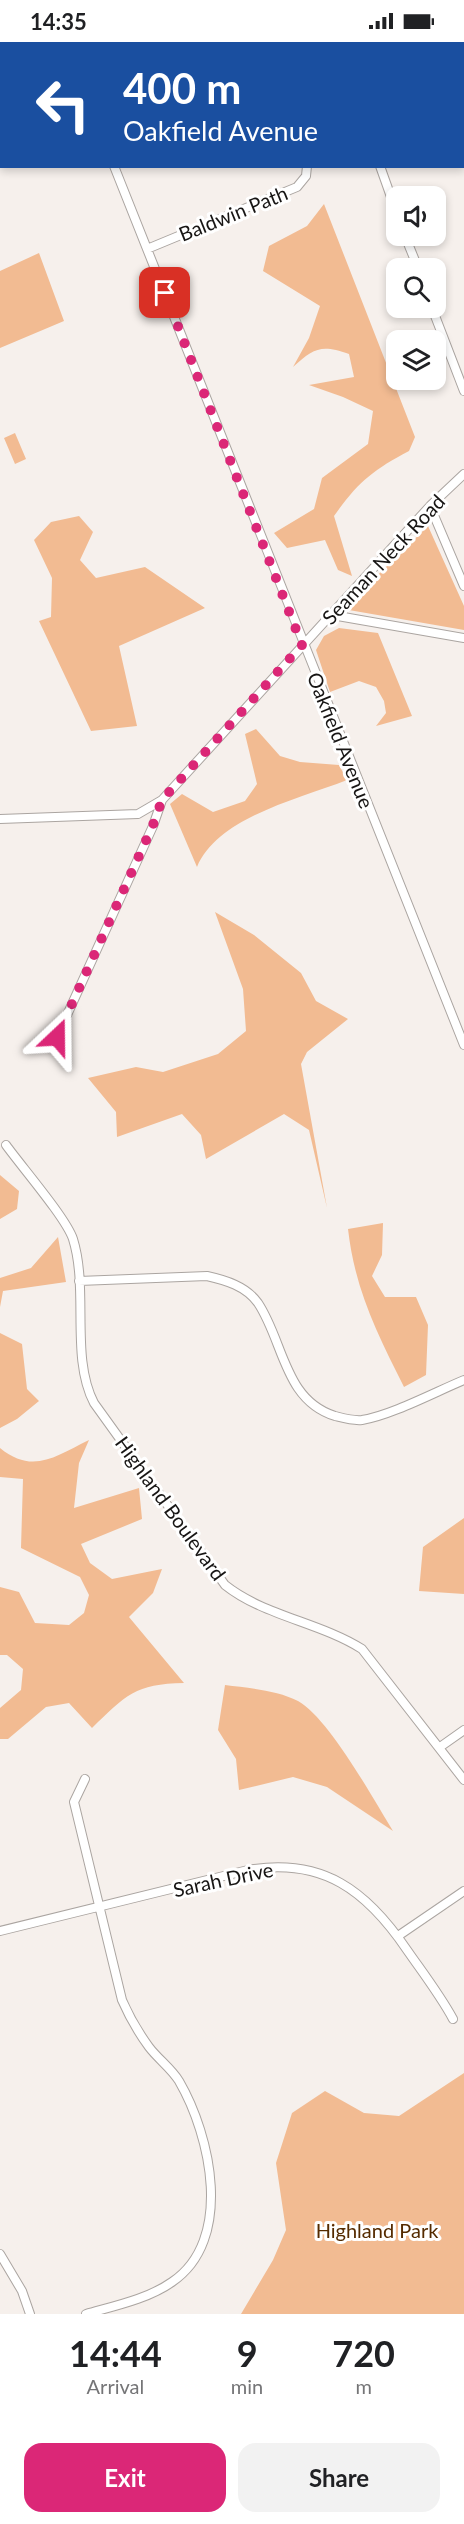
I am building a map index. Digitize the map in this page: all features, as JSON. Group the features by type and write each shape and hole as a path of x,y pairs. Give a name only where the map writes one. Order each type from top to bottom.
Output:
{"street":[{"name":"Oakfield Avenue","path":"115,168 302,645 464,1045"},
{"name":"Baldwin Path","path":"147,249 297,187 306,176 307,168"},
{"path":"381,168 387,186"},
{"path":"436,318 464,391"},
{"name":"Seaman Neck Road","path":"57,1037 153,825 162,800 430,506 464,474"},
{"path":"430,506 464,586"},
{"path":"332,615 464,638"},
{"path":"0,819 138,814 162,800"},
{"name":"Highland Boulevard","path":"6,1145 72,1236 79,1281 87,1390 225,1585 244,1600 341,1636 362,1649 464,1780"},
{"path":"79,1281 207,1276 227,1280 245,1290 258,1302 296,1387 308,1402 324,1412 345,1419 360,1420 464,1380"},
{"path":"440,1747 464,1730"},
{"path":"85,1779 74,1802 122,2000 129,2016 149,2047 183,2089 198,2127 213,2196 208,2231 199,2251 172,2282 135,2298 86,2314"},
{"name":"Sarah Drive","path":"0,1931 248,1870 270,1866 292,1867 317,1872 360,1895 380,1913 453,2019"},
{"path":"398,1936 464,1891"},
{"path":"0,2254 22,2291 30,2314"}],"green space":[{"path":"324,204 386,363 386,390 397,390 415,437 409,451 385,464 367,478 334,516 352,576 338,570 325,540 287,548 274,533 314,509 322,478 368,444 373,411 309,385 354,377 349,354 331,349 318,350 293,367 309,338 320,306 263,271 269,246 307,226"},
{"path":"39,253 64,321 0,348 0,271"},
{"path":"15,433 26,459 15,464 4,438"},
{"path":"79,516 93,532 80,560 96,578 145,567 205,608 119,646 137,726 91,731 39,621 51,617 52,578 34,540 51,522"},
{"path":"428,526 464,606 464,630 343,609"},
{"path":"339,628 378,633 412,716 376,726 386,713 384,701 376,687 359,681 330,692 316,650 324,636"},
{"path":"256,729 280,756 300,762 339,765 347,780 284,803 241,823 223,835 208,850 197,867 170,804 182,794 213,812 245,801 257,784 245,734"},
{"path":"215,912 254,935 301,973 316,1001 348,1019 307,1052 301,1064 327,1208 309,1130 284,1114 206,1159 201,1135 182,1114 117,1137 116,1112 88,1078 136,1067 163,1072 218,1054 246,1031 243,989"},
{"path":"0,1175 19,1191 17,1209 0,1219"},
{"path":"383,1223 382,1255 372,1276 385,1297 416,1297 428,1325 426,1375 404,1387 368,1311 356,1272 348,1229"},
{"path":"58,1237 66,1282 3,1291 0,1307 0,1278 31,1268"},
{"path":"0,1333 22,1344 27,1389 39,1401 17,1419 0,1428"},
{"path":"89,1440 79,1463 74,1508 139,1488 142,1519 81,1544 90,1563 112,1579 162,1569 153,1593 129,1617 184,1683 142,1689 114,1707 92,1728 69,1703 46,1707 8,1739 0,1739 0,1708 21,1690 23,1669 7,1655 0,1655 0,1587 19,1592 35,1623 69,1625 84,1613 89,1595 80,1577 21,1548 23,1479 0,1477 0,1448 12,1456 34,1462 55,1457"},
{"path":"464,1518 464,1594 419,1591 423,1547"},
{"path":"225,1685 281,1694 298,1701 310,1710 350,1760 393,1831 327,1787 293,1777 239,1790 236,1759 218,1730"},
{"name":"Highland Park","path":"464,2073 464,2314 241,2314 273,2260 286,2230 276,2163 292,2113 325,2091 364,2113 399,2116"}],"route":[{"path":"57,1037 153,825 162,800 302,645 165,293"}]}
